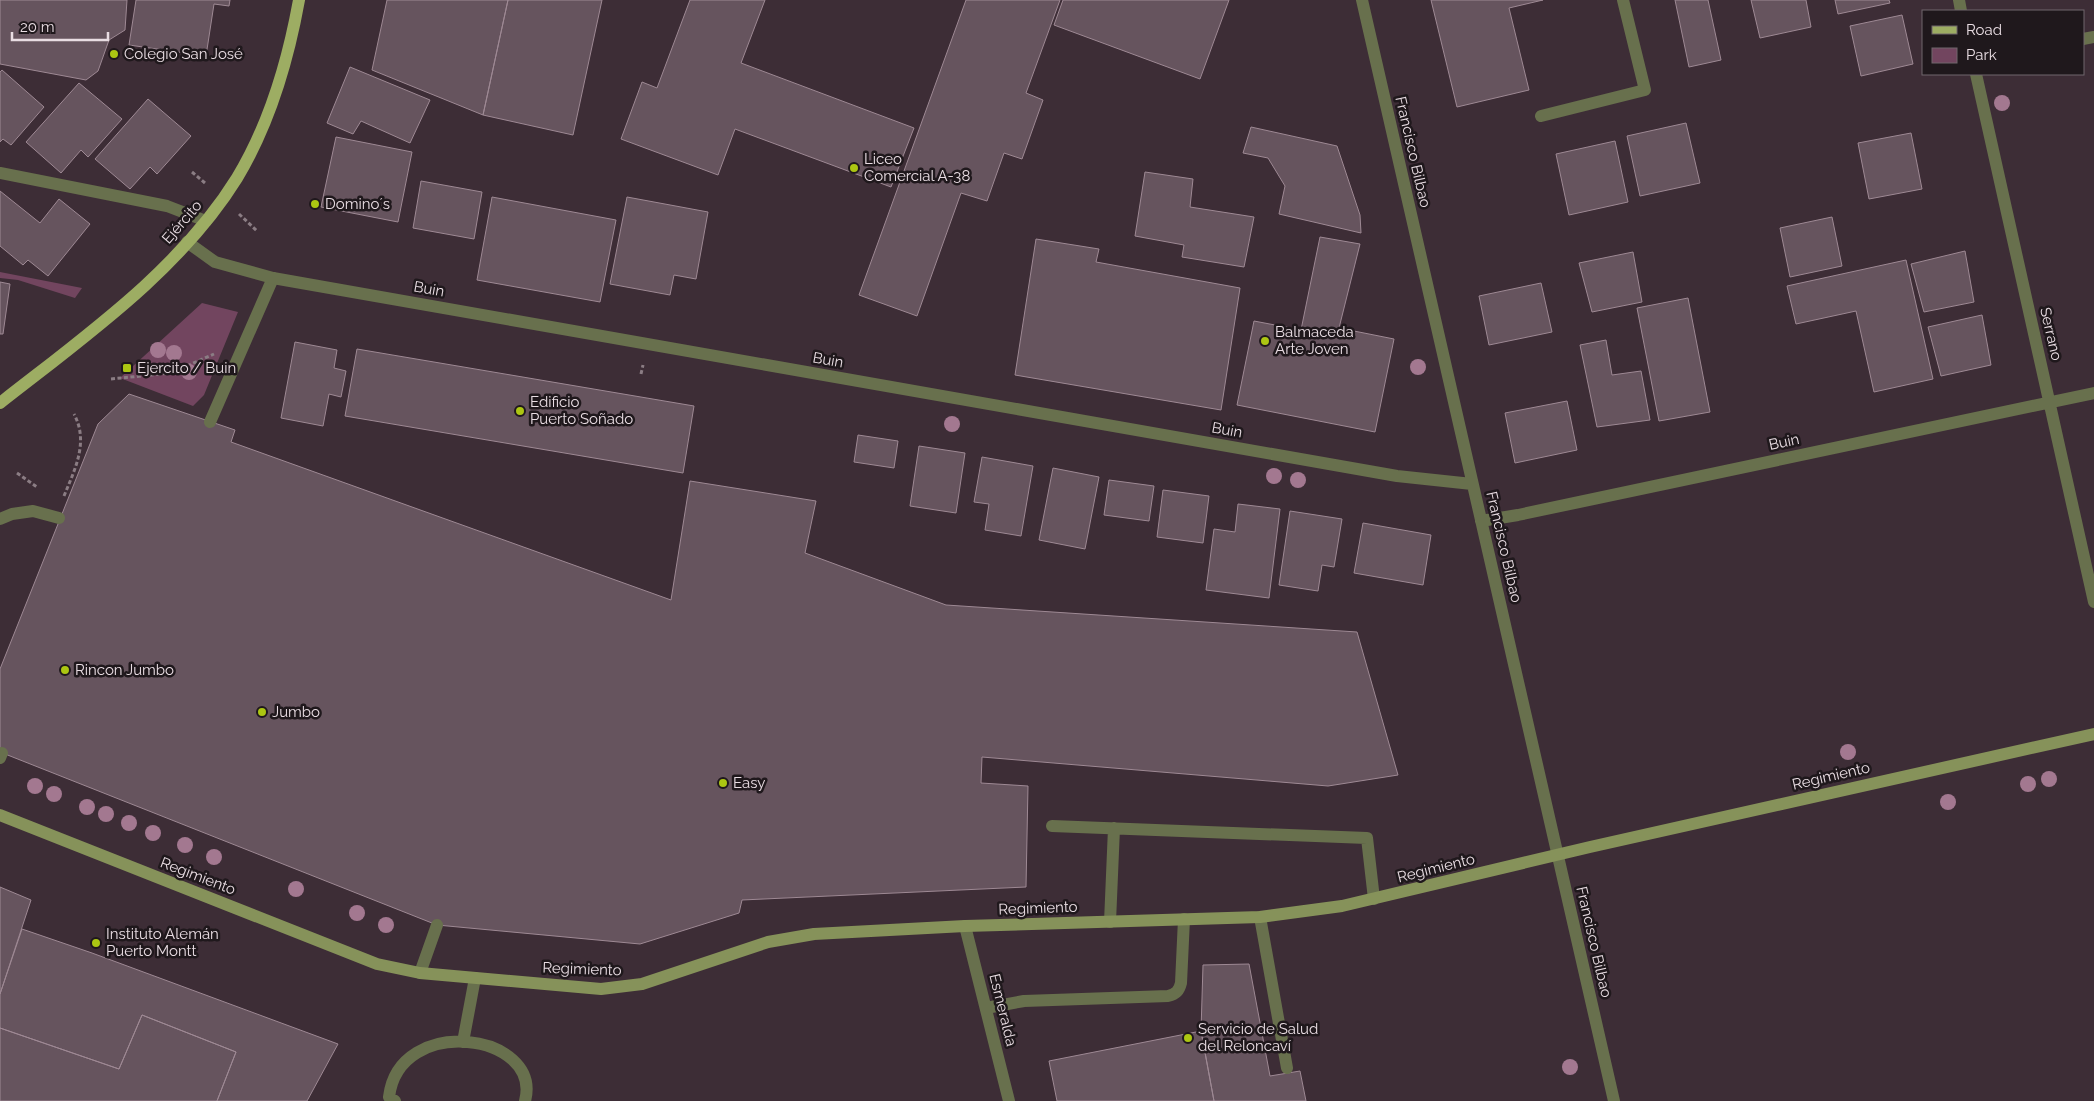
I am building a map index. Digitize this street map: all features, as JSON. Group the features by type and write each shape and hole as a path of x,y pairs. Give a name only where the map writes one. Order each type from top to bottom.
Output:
{"main road":[{"name":"Ejército","path":"0,403 155,276 206,221 236,179 260,133 274,97 299,0"},
{"name":"Regimiento","path":"0,815 377,964 420,973 578,988 621,988 642,984 768,942 789,938 965,926 1260,917 1342,906 1557,854 2094,734"}],"street":[{"name":"Francisco Bilbao","path":"1362,0 1614,1101"},
{"path":"1541,116 1645,90 1623,0"},
{"name":"Serrano","path":"1976,75 2094,602"},
{"path":"0,173 167,206 206,221"},
{"name":"Buin","path":"187,242 215,262 273,278 1397,476 1472,484"},
{"path":"210,422 273,278"},
{"name":"Buin","path":"1481,520 1527,514 2094,392"},
{"path":"0,519 12,514 33,511 57,517"},
{"path":"1052,826 1367,838 1374,899"},
{"path":"1110,922 1114,828"},
{"path":"1260,917 1287,1068"},
{"path":"986,1008 1024,1001 1168,996 1174,994 1180,990 1181,983 1184,919"},
{"path":"420,973 436,924"},
{"name":"Esmeralda","path":"965,926 1009,1101"},
{"path":"463,1042 475,978"},
{"path":"395,1101 389,1097 390,1086 405,1062 422,1048 439,1042 463,1042 498,1050 516,1061 524,1080 525,1101"}],"path":[{"path":"111,379 171,373 246,339"},
{"path":"57,517 81,448 79,422 74,414"}],"green space":[{"path":"0,272 82,288 75,298 18,280 0,278"},
{"path":"202,303 238,312 204,395 193,406 120,378"}],"building":[{"path":"0,0 127,0 125,30 109,40 98,71 86,80 0,64"},
{"path":"136,0 230,0 229,6 214,4 206,56 129,45"},
{"path":"387,0 508,0 483,115 372,70"},
{"path":"508,0 602,0 573,135 483,115"},
{"path":"690,0 765,0 741,63 914,128 891,187 735,129 718,175 621,139 642,82 657,88"},
{"path":"966,0 1060,0 1026,93 1043,100 1022,159 1004,153 987,201 961,193 917,316 859,295"},
{"path":"1063,0 1229,0 1200,79 1054,25"},
{"path":"1431,0 1543,0 1509,8 1529,90 1457,107"},
{"path":"1675,0 1708,0 1721,60 1689,67"},
{"path":"1751,0 1806,0 1811,27 1760,38"},
{"path":"1835,0 1889,0 1890,3 1838,14"},
{"path":"1902,15 1913,64 1861,76 1850,26"},
{"path":"350,67 430,100 410,143 361,121 353,134 327,123"},
{"path":"2,70 44,107 11,145 3,139 0,142 0,72"},
{"path":"79,83 122,119 88,157 81,150 61,173 26,142"},
{"path":"148,99 191,136 157,174 150,167 130,189 95,159"},
{"path":"1686,123 1700,183 1640,196 1627,136"},
{"path":"1251,127 1337,146 1360,215 1361,233 1279,214 1285,186 1268,158 1243,153"},
{"path":"1911,133 1922,189 1869,199 1858,143"},
{"path":"336,137 412,152 398,222 321,207"},
{"path":"1615,141 1628,202 1569,215 1556,154"},
{"path":"1145,172 1193,179 1190,207 1254,217 1244,267 1182,257 1184,245 1135,236"},
{"path":"421,181 482,192 474,239 413,228"},
{"path":"0,191 40,223 59,199 90,224 48,276 28,260 23,265 0,246"},
{"path":"492,197 616,220 600,302 477,280"},
{"path":"627,197 708,212 696,279 674,275 670,295 610,284"},
{"path":"1832,217 1842,266 1790,277 1780,228"},
{"path":"1320,237 1360,244 1339,328 1394,339 1375,432 1237,405 1254,321 1301,330"},
{"path":"1036,239 1099,249 1096,262 1240,288 1221,410 1015,375"},
{"path":"1965,251 1974,302 1924,312 1911,264"},
{"path":"1633,252 1642,302 1592,312 1579,263"},
{"path":"1906,260 1933,379 1874,392 1856,311 1796,324 1787,286"},
{"path":"0,282 10,284 3,334 0,334"},
{"path":"1541,283 1552,332 1489,345 1479,296"},
{"path":"1688,298 1710,412 1659,421 1637,308"},
{"path":"1982,315 1991,365 1941,376 1928,327"},
{"path":"1606,340 1612,375 1641,371 1650,420 1597,427 1580,345"},
{"path":"295,342 337,350 334,368 346,371 341,397 329,394 323,426 281,418"},
{"name":"Edificio Puerto Soñado","path":"357,349 694,406 683,473 345,416"},
{"path":"129,394 235,430 231,442 671,600 690,481 816,501 805,553 946,605 1357,632 1398,775 1328,786 982,757 981,783 1028,786 1026,887 742,900 739,913 640,944 437,925 0,752 0,669 98,424"},
{"path":"1567,401 1577,450 1515,463 1505,413"},
{"path":"858,435 898,441 894,468 854,462"},
{"path":"919,446 965,453 956,513 910,506"},
{"path":"982,457 1033,466 1021,536 985,530 989,504 974,502"},
{"path":"1053,468 1099,477 1085,549 1039,540"},
{"path":"1109,480 1154,486 1149,521 1104,515"},
{"path":"1163,490 1209,496 1203,543 1157,537"},
{"path":"1238,504 1280,509 1269,598 1206,590 1214,529 1235,532"},
{"path":"1290,511 1342,519 1334,567 1322,565 1318,591 1279,585"},
{"path":"1363,523 1431,535 1423,585 1354,573"},
{"path":"0,887 31,900 0,994"},
{"path":"22,929 338,1044 307,1101 217,1101 236,1052 142,1015 119,1069 0,1028 0,994"},
{"path":"1249,964 1270,1076 1300,1071 1306,1101 1214,1101 1201,1031 1203,965"},
{"path":"142,1015 236,1052 217,1101 0,1101 0,1028 119,1069"},
{"path":"1201,1031 1214,1101 1057,1101 1049,1061"}],"place":[{"name":"Colegio San José","path":"114,54"},
{"name":"Liceo Comercial A-38","path":"854,168"},
{"name":"Domino´s","path":"315,204"},
{"name":"Balmaceda Arte Joven","path":"1265,341"},
{"name":"Ejercito / Buin","path":"127,368"},
{"name":"Edificio Puerto Soñado","path":"520,411"},
{"name":"Rincon Jumbo","path":"65,670"},
{"name":"Jumbo","path":"262,712"},
{"name":"Easy","path":"723,783"},
{"name":"Instituto Alemán Puerto Montt","path":"96,943"},
{"name":"Servicio de Salud del Reloncaví","path":"1188,1038"}]}
